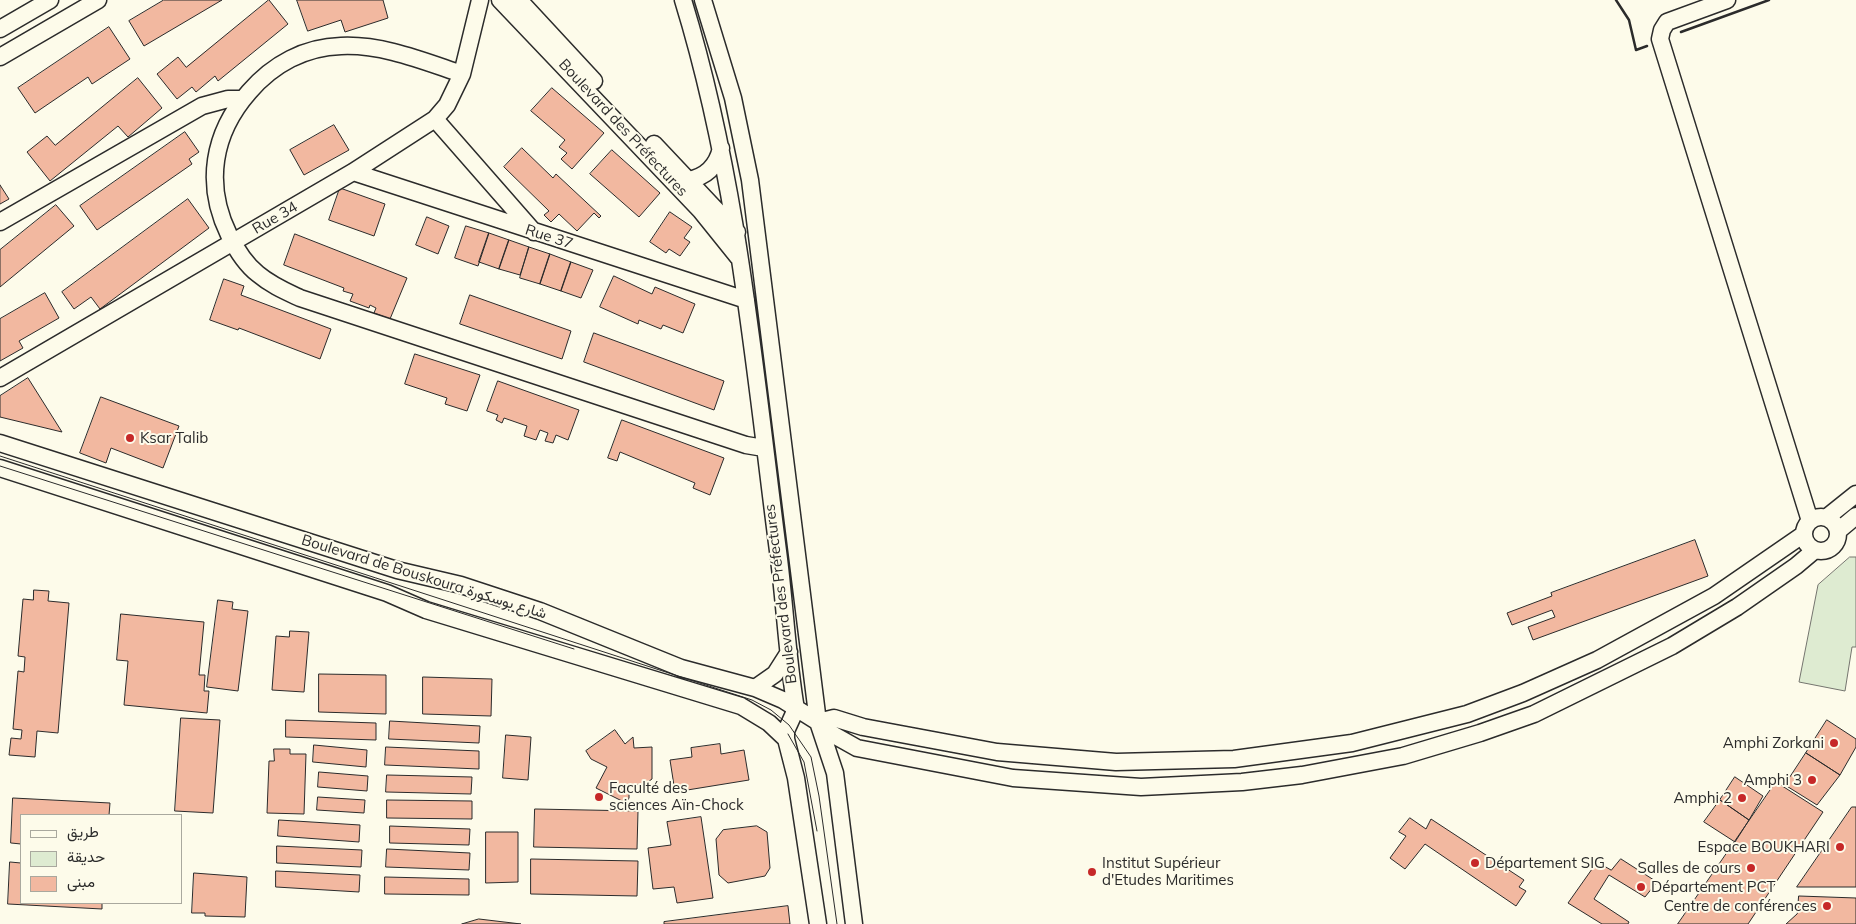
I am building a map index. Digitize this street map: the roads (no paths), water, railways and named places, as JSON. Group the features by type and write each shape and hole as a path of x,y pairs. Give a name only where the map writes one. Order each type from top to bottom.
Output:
{"street":[{"path":"0,29 50,0"},
{"path":"0,57 98,0"},
{"name":"Rue 34","path":"0,378 353,172 436,120 447,105 462,74 480,0"},
{"name":"Boulevard des Préfectures","path":"500,0 701,211 740,259"},
{"name":"Boulevard des Préfectures","path":"519,0 735,230 743,236 757,237"},
{"name":"Boulevard des Préfectures","path":"683,0 697,47 721,148 740,259 796,709"},
{"name":"Boulevard des Préfectures","path":"703,0 733,98 750,180 818,722 835,773 854,924"},
{"path":"1727,0 1671,20 1662,30 1660,39 1807,528 1807,543 1815,550"},
{"path":"462,74 387,51 364,46 340,46 297,55 276,66 258,81 243,99 224,128 215,160 216,194 233,243 257,274 275,287 300,298 746,445 764,448"},
{"path":"0,222 202,106 228,99 243,99"},
{"path":"436,120 534,232"},
{"path":"688,180 708,172 717,161 721,148"},
{"name":"Rue 37","path":"353,172 746,300"},
{"path":"740,259 750,265 762,266"},
{"name":"Boulevard de Bouskoura شارع بوسكورة","path":"0,443 388,567 470,588 540,611 681,668 755,688 783,700 818,722 832,734 857,748"},
{"name":"Boulevard de Bouskoura شارع بوسكورة","path":"0,468 386,593 426,610 741,706 769,723 786,739"},
{"path":"1826,518 1856,494"},
{"path":"835,773 843,758 857,748 1013,778 1141,787 1242,782 1359,766 1403,756 1480,734 1534,714 1672,646 1779,579 1815,550 1825,550 1834,545 1838,531 1856,516"},
{"path":"818,722 834,718 863,727 997,752 1116,762 1234,759 1352,743 1467,714 1523,693 1597,660 1714,596 1807,528 1816,518 1826,518 1834,523 1838,531"},
{"path":"755,688 772,677 782,665 789,652"},
{"path":"796,709 786,731 786,739 796,778 818,924"}],"tram line":[{"path":"0,456 752,700 771,710 789,725 811,757 819,796 837,924"},
{"path":"0,466 574,649"},
{"path":"788,734 804,762 817,831"}],"place":[{"name":"Ksar Talib","path":"130,438"},
{"name":"Amphi Zorkani","path":"1834,743"},
{"name":"Amphi 3","path":"1812,780"},
{"name":"Faculté des sciences Aïn-Chock","path":"599,797"},
{"name":"Amphi 2","path":"1742,798"},
{"name":"Espace BOUKHARI","path":"1840,847"},
{"name":"Département SIG","path":"1475,863"},
{"name":"Salles de cours","path":"1751,868"},
{"name":"Institut Supérieur d'Etudes Maritimes","path":"1092,872"},
{"name":"Département PCT","path":"1641,887"},
{"name":"Centre de conférences","path":"1827,906"}]}
